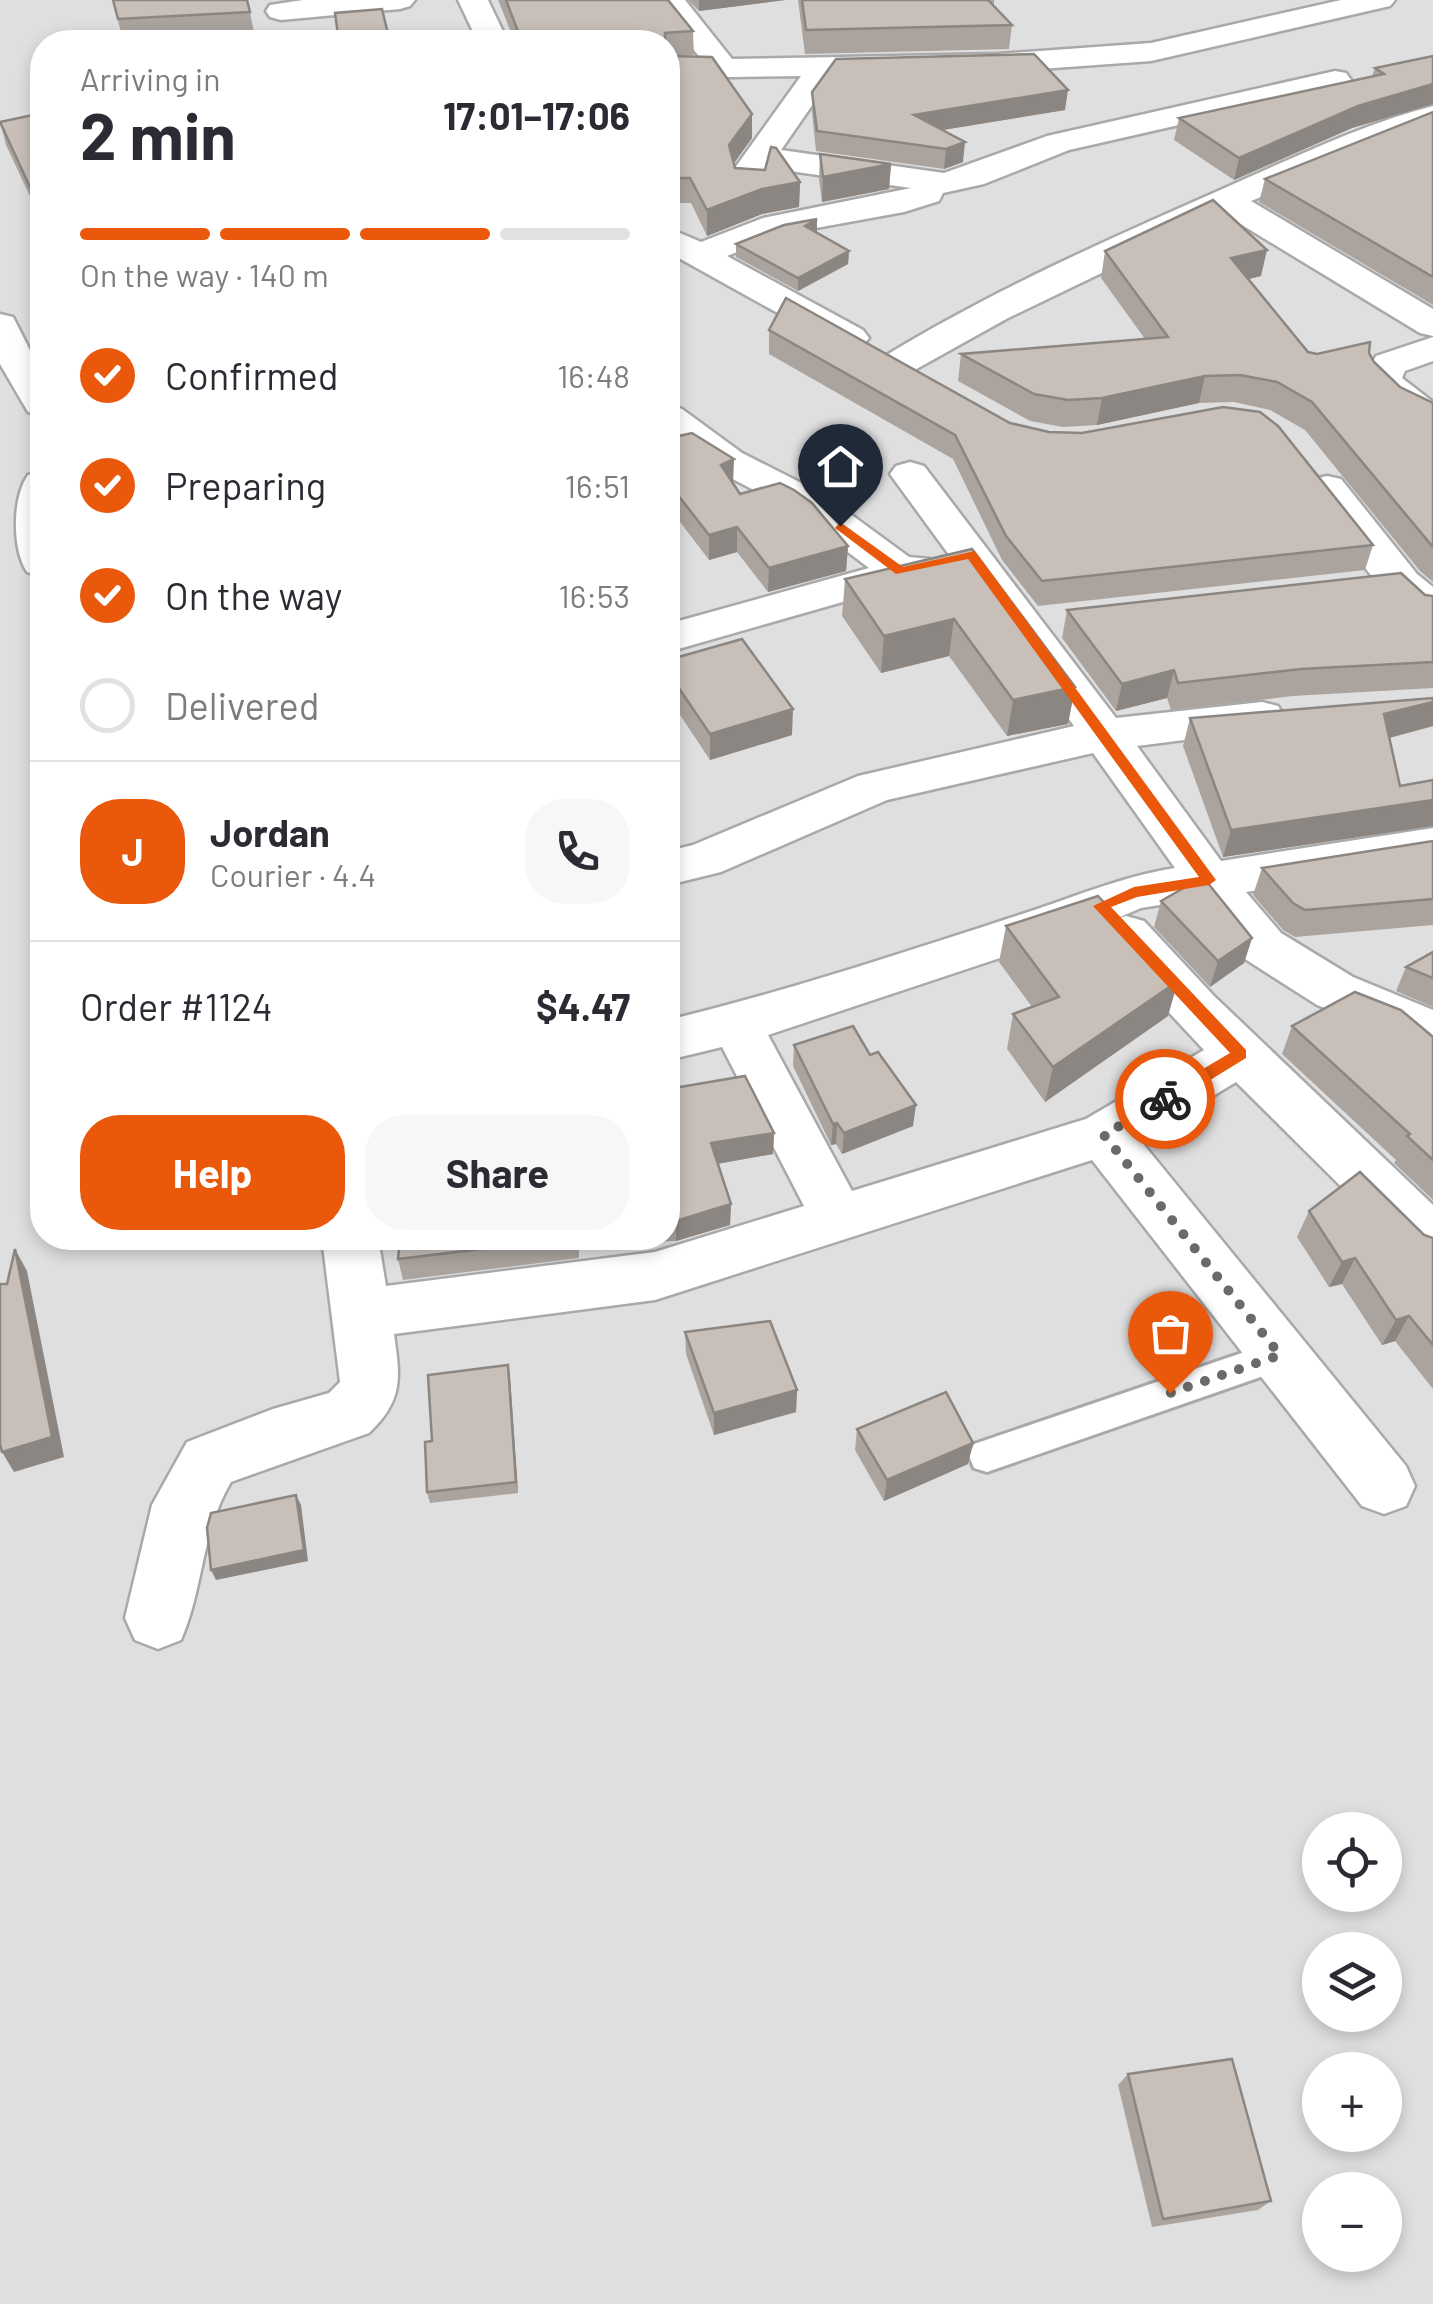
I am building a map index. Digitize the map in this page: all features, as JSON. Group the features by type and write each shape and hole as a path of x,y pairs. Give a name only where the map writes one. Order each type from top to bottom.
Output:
{"street":[{"path":"280,11 400,0"},
{"path":"473,0 487,30"},
{"path":"670,0 722,66"},
{"path":"680,68 998,63 1151,52 1380,0"},
{"path":"1248,30 1400,121"},
{"path":"775,225 751,194 749,172 826,65"},
{"path":"758,157 936,183 960,181 1059,143 1335,80"},
{"path":"898,364 948,332 1400,121"},
{"path":"683,246 904,202 928,194 936,183"},
{"path":"1224,200 1433,325"},
{"path":"683,246 932,384"},
{"path":"0,325 30,389"},
{"path":"1433,348 1390,364 1383,378 1387,386 1433,420"},
{"path":"680,427 728,461 809,503 901,572"},
{"path":"1300,454 1399,593"},
{"path":"910,474 971,554 1045,623 1104,735 1209,880 1264,946 1335,991 1433,1031"},
{"path":"680,635 971,554"},
{"path":"680,865 704,860 876,787 1104,735 1305,712"},
{"path":"680,1037 736,1023 1134,892 1433,844"},
{"path":"1100,906 1241,1054 1433,1241"},
{"path":"736,1023 838,1218"},
{"path":"359,1314 655,1276 1104,1135 1241,1054"},
{"path":"1104,1135 1384,1486"},
{"path":"158,1618 183,1505 210,1462 273,1436 348,1414 363,1400 371,1381 351,1250"}],"lane":[{"path":"987,1456 1280,1355"}],"shaded area":[{"path":"0,0 1433,0 1433,2304 0,2304"}],"building":[{"path":"113,0 247,0 250,12 118,19"},
{"path":"506,0 668,0 693,31 680,32 517,30"},
{"path":"802,0 988,0 1012,25 806,30"},
{"path":"382,9 387,30 337,30 335,13"},
{"path":"1034,54 1068,90 914,115 965,142 946,149 817,131 812,92 836,59"},
{"path":"680,56 712,57 752,114 729,145 735,168 765,170 771,147 776,148 800,182 762,189 707,210 690,178 680,178"},
{"path":"1433,56 1433,84 1358,106 1239,158 1179,118 1384,74 1375,68"},
{"path":"1433,112 1433,277 1265,179"},
{"path":"30,116 30,187 0,122"},
{"path":"820,154 891,164 823,177"},
{"path":"1213,200 1267,250 1231,258 1308,352 1317,354 1370,342 1369,353 1374,362 1400,387 1433,403 1433,547 1312,402 1277,382 1240,375 1205,376 1102,398 1068,400 1034,394 961,354 1168,337 1105,251"},
{"path":"817,219 805,226 849,251 798,278 736,244 784,225"},
{"path":"786,298 1010,423 1049,432 1082,433 1223,407 1260,412 1278,426 1373,545 1042,581 1006,536 955,435 769,330"},
{"path":"692,433 734,459 721,465 740,494 780,483 794,490 812,503 848,546 769,568 737,527 709,535 680,498 680,436"},
{"path":"972,549 1075,687 1013,700 954,619 884,636 845,579"},
{"path":"1401,573 1425,595 1433,596 1433,662 1301,669 1178,683 1174,670 1122,684 1067,610"},
{"path":"742,639 793,709 710,734 680,690 680,657"},
{"path":"1433,698 1433,702 1384,714 1400,786 1433,780 1433,800 1231,830 1190,718"},
{"path":"1433,841 1433,899 1305,910 1293,903 1262,868"},
{"path":"1203,877 1252,938 1218,961 1161,901"},
{"path":"1098,896 1178,981 1053,1067 1013,1014 1059,997 1006,926"},
{"path":"1433,952 1433,978 1406,967"},
{"path":"1355,992 1401,1010 1433,1037 1433,1160 1407,1136 1410,1134 1292,1026"},
{"path":"853,1026 870,1055 878,1052 916,1105 844,1133 837,1123 833,1124 794,1045"},
{"path":"745,1076 774,1133 711,1143 731,1204 680,1220 680,1087"},
{"path":"1360,1172 1424,1235 1433,1238 1433,1345 1409,1316 1396,1320 1355,1258 1342,1262 1309,1211"},
{"path":"15,1249 52,1437 2,1452 0,1284 7,1284"},
{"path":"399,1250 473,1250 398,1259"},
{"path":"770,1321 797,1390 714,1413 685,1332"},
{"path":"508,1365 516,1482 427,1492 425,1442 432,1441 428,1375"},
{"path":"946,1392 973,1443 887,1480 857,1429"},
{"path":"296,1495 304,1550 211,1570 207,1528 211,1513"},
{"path":"1232,2059 1271,2201 1163,2219 1128,2074"}],"way so far":[{"path":"1165,1099 1104,1135 1280,1355 1170,1393"}],"route":[{"path":"840,526 901,572 971,554 1209,880 1134,892 1100,906 1241,1054 1165,1099"}]}
